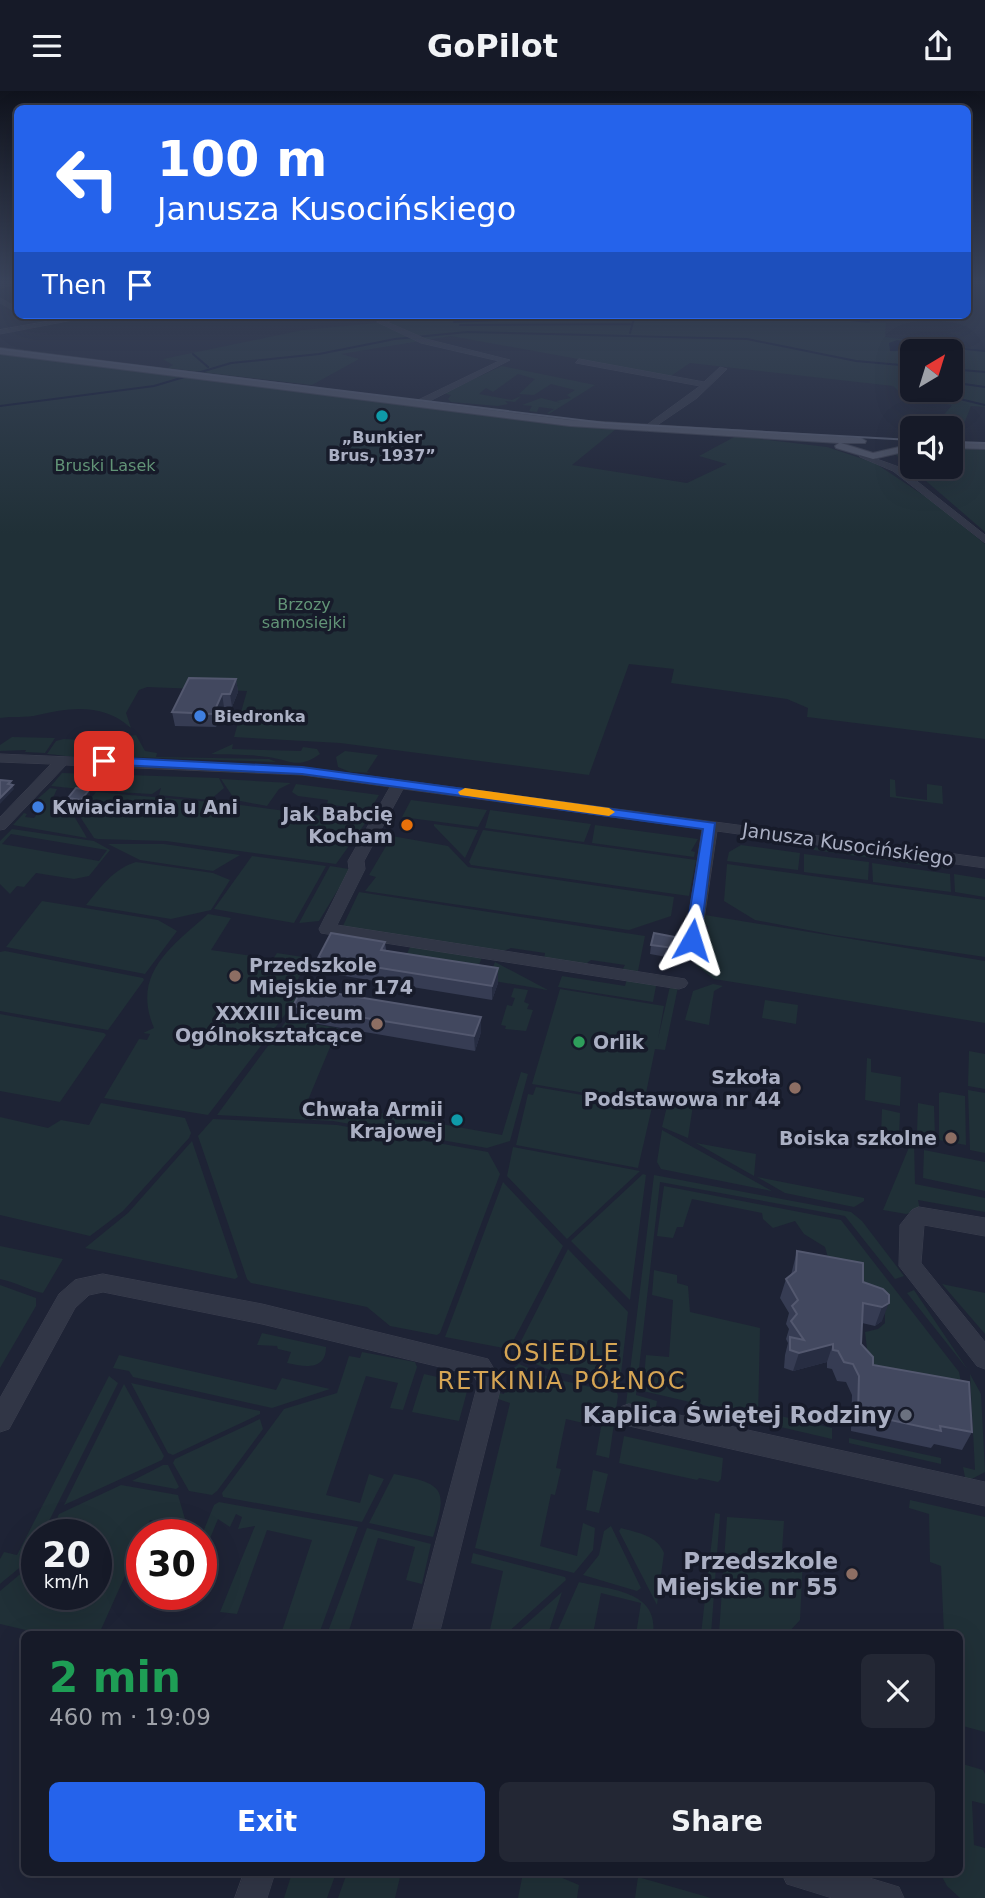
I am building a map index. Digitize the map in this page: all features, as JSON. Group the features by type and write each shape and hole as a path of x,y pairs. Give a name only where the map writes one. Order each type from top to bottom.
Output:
{"main road":[{"path":"117,365 560,422 861,441 888,450"},
{"path":"810,439 863,454 900,448"},
{"path":"849,448 851,444 861,441"},
{"path":"963,445 985,446"}],"street":[{"path":"419,403 495,365"},
{"path":"603,365 708,384"},
{"path":"647,429 708,384 723,369"},
{"path":"888,450 897,469"},
{"path":"863,454 897,469 985,540"},
{"name":"Janusza Kusocińskiego","path":"0,758 263,768 399,783 985,863"},
{"path":"0,826 63,760"},
{"path":"399,783 356,862 357,869 327,929 678,983"},
{"path":"692,940 710,826"},
{"path":"985,1227 923,1216 916,1218 911,1225 910,1266 985,1359"},
{"path":"0,1421 67,1301 83,1287 103,1283 262,1314 480,1366 487,1373 489,1388 426,1631"},
{"path":"629,1415 985,1494"},
{"path":"251,1898 259,1876"},
{"path":"809,1876 888,1898"}],"green space":[{"path":"0,365 100,365 616,429 572,465 687,483 727,464 699,456 736,436 827,447 875,463 935,503 985,544 985,739 807,717 808,708 787,699 671,683 674,669 629,664 589,775 340,743 234,737 247,691 147,687 139,690 126,713 131,728 110,714 86,709 0,718"},
{"path":"172,365 348,365 312,385 168,368"},
{"path":"612,365 687,365 671,376"},
{"path":"711,365 900,365 900,392 893,386"},
{"path":"963,365 985,365 985,407 971,406 963,426 963,416 943,416 952,405 940,403 963,402"},
{"path":"502,366 595,385 549,414 547,413 554,409 539,407 537,412 529,411 532,406 522,405 541,398 561,403 556,401 571,398 567,395 575,390 551,384 534,395 519,394 535,379 518,374 493,392 486,388 479,394 512,400 521,396 515,402 505,401 508,404 498,406 451,402 448,399 451,395 443,393"},
{"path":"963,447 985,448 985,532 924,479 963,479"},
{"path":"136,735 145,751 157,753 156,757 269,759 276,762 129,757 129,736"},
{"path":"12,737 55,738 45,753 25,752 26,750 0,751 0,745"},
{"path":"56,741 102,741 103,745 99,751 86,756 47,754"},
{"path":"233,744 232,749 301,751 303,747 317,749 320,754 305,762 294,763 261,756 211,754"},
{"path":"345,751 378,755 367,772 371,773 350,772 338,767 336,757"},
{"path":"62,773 122,775 80,789 51,786"},
{"path":"127,775 219,778 224,788 210,800 159,795 161,788 152,794 117,792"},
{"path":"221,779 291,783 279,789 267,806 235,800"},
{"path":"890,779 895,780 896,796 927,800 927,784 942,786 943,804 890,797"},
{"path":"296,784 379,795 373,805 377,807 374,811 327,804 328,800 298,796 292,792"},
{"path":"50,788 57,789 52,800 64,801 62,805 71,811 87,838 13,825 24,813 27,814 25,817 34,818 45,804 34,802"},
{"path":"96,792 233,804 366,822 336,864 166,841 98,839 94,838 75,809 66,804 84,806"},
{"path":"411,800 487,810 478,827 402,817"},
{"path":"490,810 591,824 584,842 485,828"},
{"path":"595,825 698,839 691,851 695,852 694,857 592,843"},
{"path":"434,826 478,830 465,858"},
{"path":"12,829 94,841 110,850 89,876 74,879 36,873 24,887 17,886 10,894 0,884 0,841","holes":["11,834 107,850 99,861 2,844"]},
{"path":"483,830 696,860 689,896 471,865 469,862"},
{"path":"392,836 448,846 468,867 674,897 671,916 629,930 365,891 376,877 369,875"},
{"path":"108,844 164,844 240,855 213,871 140,860"},
{"path":"741,845 800,853 798,870 727,861 729,852"},
{"path":"814,847 948,865 948,869 814,850"},
{"path":"804,854 869,862 868,880 804,872"},
{"path":"252,856 326,866 294,923 214,909"},
{"path":"136,862 213,873 230,880 211,910 171,919 86,905 114,874"},
{"path":"872,863 950,874 951,892 873,882"},
{"path":"727,864 985,900 985,957 834,935 755,920 724,901"},
{"path":"330,866 349,869 343,889 339,888 319,921 299,923"},
{"path":"954,874 985,879 985,897 955,892"},
{"path":"359,892 645,936 638,971 621,972 625,965 591,960 583,966 544,960 545,953 511,948 498,953 342,928"},
{"path":"42,901 158,920 177,931 145,974 6,947"},
{"path":"208,914 231,918 211,950 273,959 277,953 309,958 291,993 296,995 297,999 208,1115 104,1098 139,1039 147,1040 150,1034 143,1033 154,1028 148,1009 148,992 158,963"},
{"path":"705,915 985,961 985,1023 714,979 696,965 703,930 707,931 708,926 703,925"},
{"path":"411,945 482,957 474,978 401,966"},
{"path":"0,952 144,980 108,1030 0,1011"},
{"path":"495,962 548,990 488,980"},
{"path":"562,976 625,986 627,979 652,983 656,986 653,1002 558,987"},
{"path":"713,984 723,986 714,991 709,1025 685,1020 693,991"},
{"path":"670,986 678,987 665,1050 655,1049 644,1103 532,1084 560,989 664,1006 658,1039"},
{"path":"514,988 528,990 524,1002 529,1004 527,1009 533,1010 526,1031 505,1029 506,1026 501,1025 507,1005 512,1006 515,998 511,997"},
{"path":"304,997 307,997 295,1021 338,1028 308,1100 502,1135 521,1072 528,1074 510,1141 487,1148 333,1121 217,1115"},
{"path":"765,1000 798,1005 796,1024 762,1018"},
{"path":"0,1014 106,1035 60,1102 0,1091"},
{"path":"969,1051 985,1054 985,1089 968,1086"},
{"path":"867,1058 871,1059 871,1072 901,1077 900,1106 865,1100"},
{"path":"536,1087 652,1107 638,1168 516,1145 528,1094 533,1095"},
{"path":"968,1090 985,1093 985,1153 970,1150"},
{"path":"939,1093 965,1096 966,1145 939,1140"},
{"path":"670,1094 694,1099 688,1138 662,1127"},
{"path":"101,1103 185,1118 191,1133 123,1211 90,1236 0,1215 0,1117 48,1128 61,1120 89,1125"},
{"path":"918,1103 934,1106 935,1136 917,1132"},
{"path":"882,1109 900,1113 899,1137 881,1135"},
{"path":"213,1119 337,1125 488,1152 500,1174 440,1333 437,1335 390,1326 367,1307 251,1283 247,1279 198,1136"},
{"path":"662,1130 772,1191 661,1169 657,1162"},
{"path":"912,1140 915,1184 985,1198 985,1212 918,1200 920,1210 906,1214 883,1210"},
{"path":"192,1141 238,1277 235,1279 85,1248 128,1213"},
{"path":"696,1143 756,1154 754,1176"},
{"path":"513,1147 640,1171 567,1239 507,1176"},
{"path":"924,1150 985,1162 985,1191 923,1178"},
{"path":"643,1174 646,1175 630,1300 571,1241"},
{"path":"654,1175 851,1212 862,1221 904,1276 895,1279 845,1216 660,1182 636,1395 657,1401 655,1414 630,1408 626,1404"},
{"path":"757,1177 864,1198 864,1201 854,1207 785,1193"},
{"path":"503,1182 563,1246 509,1349 445,1337"},
{"path":"664,1186 841,1220 959,1372 963,1393 870,1374 865,1332 878,1329 885,1323 885,1314 831,1268 825,1247 804,1234 795,1221 773,1228 763,1219 762,1213 692,1199 683,1227 677,1227 673,1238 657,1236"},
{"path":"0,1246 63,1259 43,1293 0,1279"},
{"path":"568,1249 628,1312 620,1383 615,1386 550,1370 519,1357 517,1349"},
{"path":"654,1270 677,1275 677,1283 688,1286 690,1312 760,1328 758,1418 643,1391 646,1355 669,1357 673,1300 652,1295"},
{"path":"942,1284 985,1293 985,1334"},
{"path":"0,1285 36,1298 36,1306 0,1368"},
{"path":"914,1290 968,1370 907,1293"},
{"path":"262,1333 326,1347 325,1355 318,1364 300,1366 287,1363 291,1352 278,1349 277,1346 257,1345"},
{"path":"362,1352 415,1362 417,1367 403,1410 390,1408 398,1383 366,1376 326,1495 360,1503 369,1474 384,1479 362,1522 223,1497 222,1493 284,1409 337,1393 349,1356 360,1358"},
{"path":"119,1355 276,1390 282,1378 330,1389 272,1408 133,1377 129,1371 113,1368"},
{"path":"519,1364 551,1378 617,1393 618,1396 609,1458 596,1455 601,1427 566,1419 556,1468 561,1469 555,1495 551,1494 540,1546 577,1556 583,1523 595,1528 593,1550 574,1573 475,1548 510,1403 498,1399 499,1393 504,1394 511,1370"},
{"path":"424,1374 469,1384 459,1421 412,1412"},
{"path":"970,1374 981,1394 985,1472 966,1482 963,1467 975,1470"},
{"path":"109,1376 118,1383 50,1519 36,1519"},
{"path":"131,1383 260,1411 260,1414 173,1455 168,1453"},
{"path":"124,1384 164,1456 162,1460 64,1505"},
{"path":"772,1414 832,1428 832,1439 772,1425"},
{"path":"260,1419 263,1429 217,1491 212,1495 189,1491 173,1463 175,1459"},
{"path":"624,1436 723,1458 721,1479 718,1482 699,1478 697,1480 619,1463"},
{"path":"849,1438 941,1458 941,1464 849,1443"},
{"path":"168,1465 179,1487 176,1489 132,1481"},
{"path":"593,1470 608,1474 599,1513 586,1510"},
{"path":"394,1474 423,1481 438,1491 440,1508 433,1537 369,1523"},
{"path":"121,1485 178,1495 185,1519 126,1519 126,1574 112,1605 112,1519 57,1519 59,1514"},
{"path":"910,1500 985,1517 985,1732 963,1726 963,1631 944,1631 941,1566 930,1562 929,1514 909,1508"},
{"path":"219,1502 358,1527 320,1631 282,1631 312,1540 267,1530 237,1614 220,1612 255,1526 238,1529 242,1517 236,1514 230,1527 218,1519 217,1521 217,1519 208,1519 214,1505"},
{"path":"715,1513 720,1514 711,1631 701,1631"},
{"path":"727,1517 784,1521 782,1551 803,1557 800,1620 790,1631 719,1631"},
{"path":"611,1526 641,1588 637,1591 583,1575 599,1555 604,1531"},
{"path":"367,1528 431,1544 422,1584 406,1580 415,1547 378,1538 349,1631 328,1631"},
{"path":"621,1528 652,1538 664,1553 657,1605 619,1531"},
{"path":"21,1547 21,1566 0,1584 0,1559 4,1552 17,1555"},
{"path":"473,1553 565,1577 566,1580 509,1631 490,1631 503,1571 471,1563"},
{"path":"21,1573 21,1610 110,1610 100,1631 30,1631 0,1624 0,1591"},
{"path":"579,1582 630,1595 641,1601 653,1620 653,1631 636,1631 641,1603 601,1593 594,1631 557,1631"},
{"path":"562,1592 549,1631 518,1631"},
{"path":"963,1764 983,1770 985,1774 985,1804 972,1801 974,1845 985,1848 985,1898 960,1898 947,1886 942,1876 963,1876"},
{"path":"291,1876 335,1876 327,1898 284,1898"},
{"path":"346,1876 400,1876 395,1898 338,1898"},
{"path":"522,1876 560,1876 579,1885 577,1898 518,1898"},
{"path":"638,1877 711,1898 635,1898"}],"building":[{"path":"189,678 236,679 230,694 222,694 213,714 172,712"},
{"path":"0,780 11,781 8,784 13,785 0,798"},
{"path":"76,788 89,790 81,800 68,798"},
{"path":"331,933 385,942 381,950 498,968 492,986 318,958"},
{"path":"654,933 675,937 673,948 651,945"},
{"path":"302,988 481,1017 474,1036 293,1006"},
{"path":"797,1251 863,1263 863,1282 883,1289 889,1295 889,1303 882,1307 863,1303 861,1344 873,1357 873,1365 969,1382 972,1432 940,1426 941,1431 858,1413 859,1376 853,1364 844,1362 838,1351 833,1350 833,1344 799,1353 790,1350 790,1337 804,1340 791,1321 797,1314 792,1306 798,1300 786,1279 796,1271"}],"waterway":[{"path":"0,406 154,386 223,365"},
{"path":"963,370 985,372"},
{"path":"963,384 985,387"},
{"path":"963,400 985,405"}],"tram line":[{"path":"133,365 605,423 900,439"},
{"path":"963,442 985,443"}],"slow traffic":[{"path":"465,792 609,812"}],"place":[{"name":"„Bunkier Brus, 1937”","path":"382,416"},
{"name":"Biedronka","path":"200,716"},
{"name":"Kwiaciarnia u Ani","path":"38,807"},
{"name":"Jak Babcię Kocham","path":"407,825"},
{"name":"Przedszkole Miejskie nr 174","path":"235,976"},
{"name":"XXXIII Liceum Ogólnokształcące","path":"377,1024"},
{"name":"Orlik","path":"579,1042"},
{"name":"Szkoła Podstawowa nr 44","path":"795,1088"},
{"name":"Chwała Armii Krajowej","path":"457,1120"},
{"name":"Boiska szkolne","path":"951,1138"},
{"name":"Kaplica Świętej Rodziny","path":"906,1415"},
{"name":"Przedszkole Miejskie nr 55","path":"852,1574"}],"district":[{"name":"OSIEDLE RETKINIA PÓŁNOC","path":"562,1367"}],"route":[{"path":"104,761 302,771 710,826 692,940"}],"park label":[{"name":"Bruski Lasek","path":"105,465"},
{"name":"Brzozy samosiejki","path":"304,613"}]}
